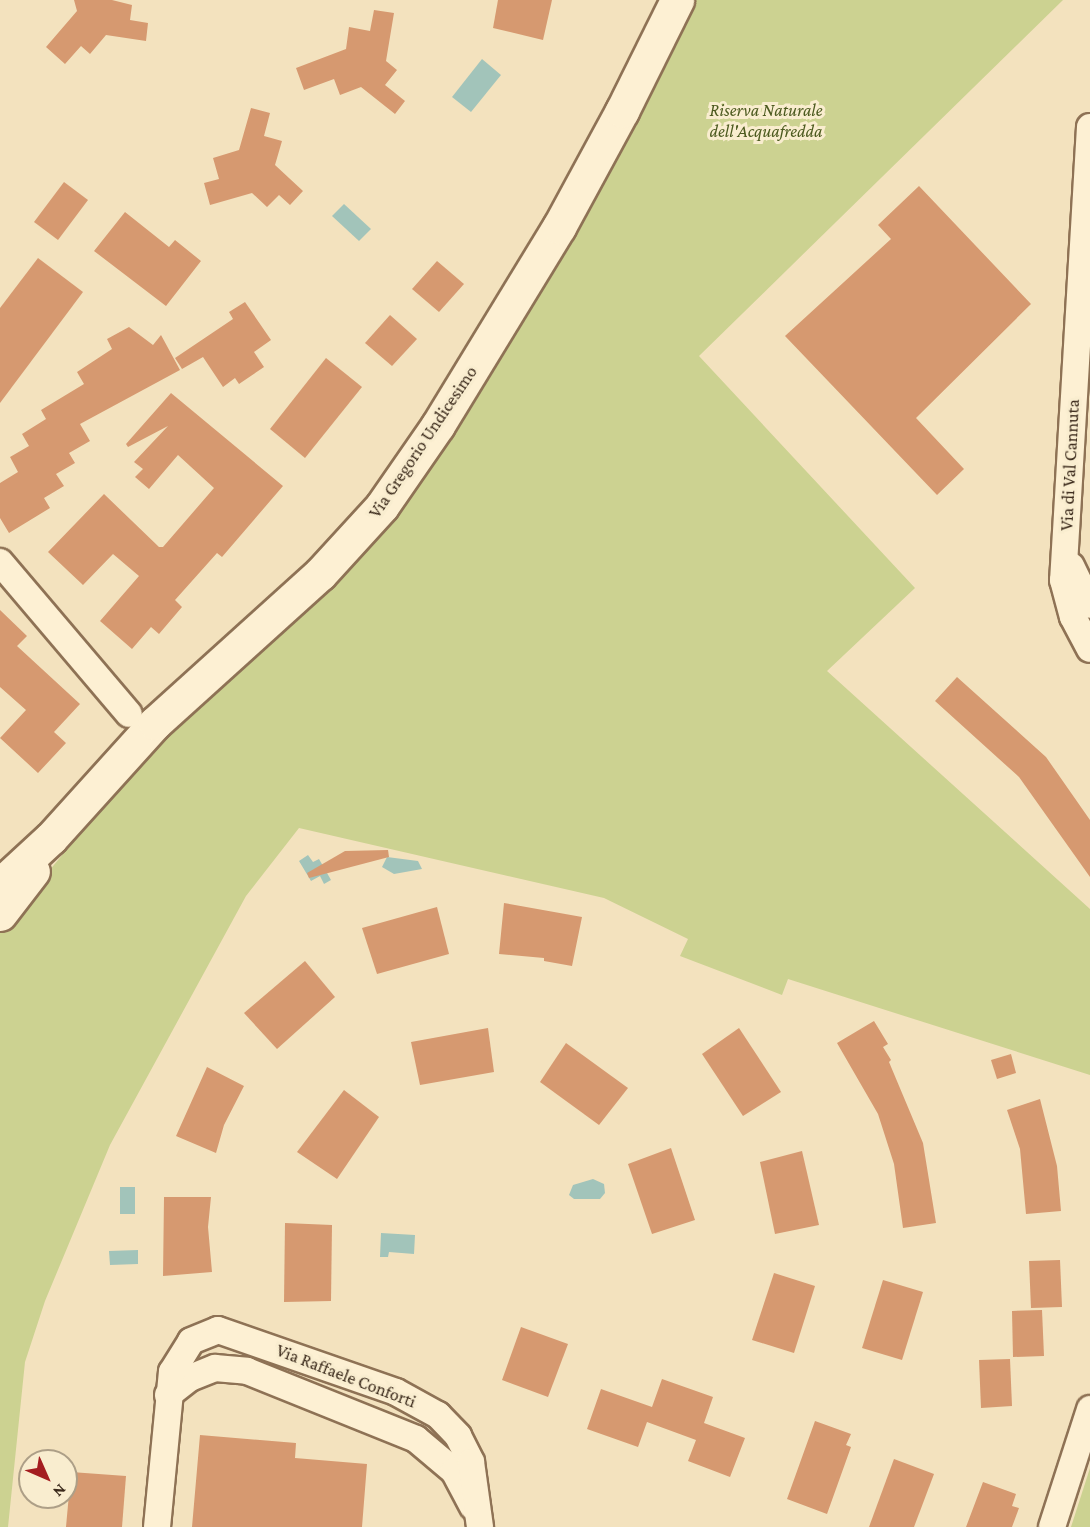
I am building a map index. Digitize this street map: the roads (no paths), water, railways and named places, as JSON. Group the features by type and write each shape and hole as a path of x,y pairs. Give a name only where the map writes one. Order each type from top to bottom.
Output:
{"street":[{"name":"Via Gregorio Undicesimo","path":"0,885 51,838 136,741 320,574 382,506 438,425 559,227 676,0"},
{"name":"Via di Val Cannuta","path":"1090,127 1065,593 1090,649"},
{"name":"Via di Val Cannuta","path":"1066,551 1077,584 1090,605"},
{"path":"0,562 129,714"},
{"name":"Via Gregorio Undicesimo","path":"0,914 30,875 51,838"},
{"name":"Via Raffaele Conforti","path":"156,1527 172,1372 183,1351 200,1336 218,1330 396,1392 438,1415 463,1444 475,1472 480,1527"},
{"name":"Via Raffaele Conforti","path":"168,1395 206,1370 238,1368 400,1430 431,1449 454,1472 467,1491 480,1527"},
{"path":"1052,1527 1090,1409"}],"water":[{"path":"482,59 501,75 471,112 452,97"},
{"path":"344,204 371,229 359,241 332,216"},
{"path":"308,855 313,862 319,859 331,880 324,884 320,876 311,881 299,861"},
{"path":"387,857 418,861 422,869 394,874 382,867"},
{"path":"593,1179 604,1184 605,1193 600,1199 574,1199 569,1195 573,1185"},
{"path":"120,1187 135,1187 135,1214 120,1214"},
{"path":"381,1233 415,1235 414,1254 389,1252 388,1257 380,1257"},
{"path":"138,1250 138,1264 110,1265 109,1251"}],"park label":[{"name":"Riserva Naturale dell'Acquafredda","path":"766,121"}]}
